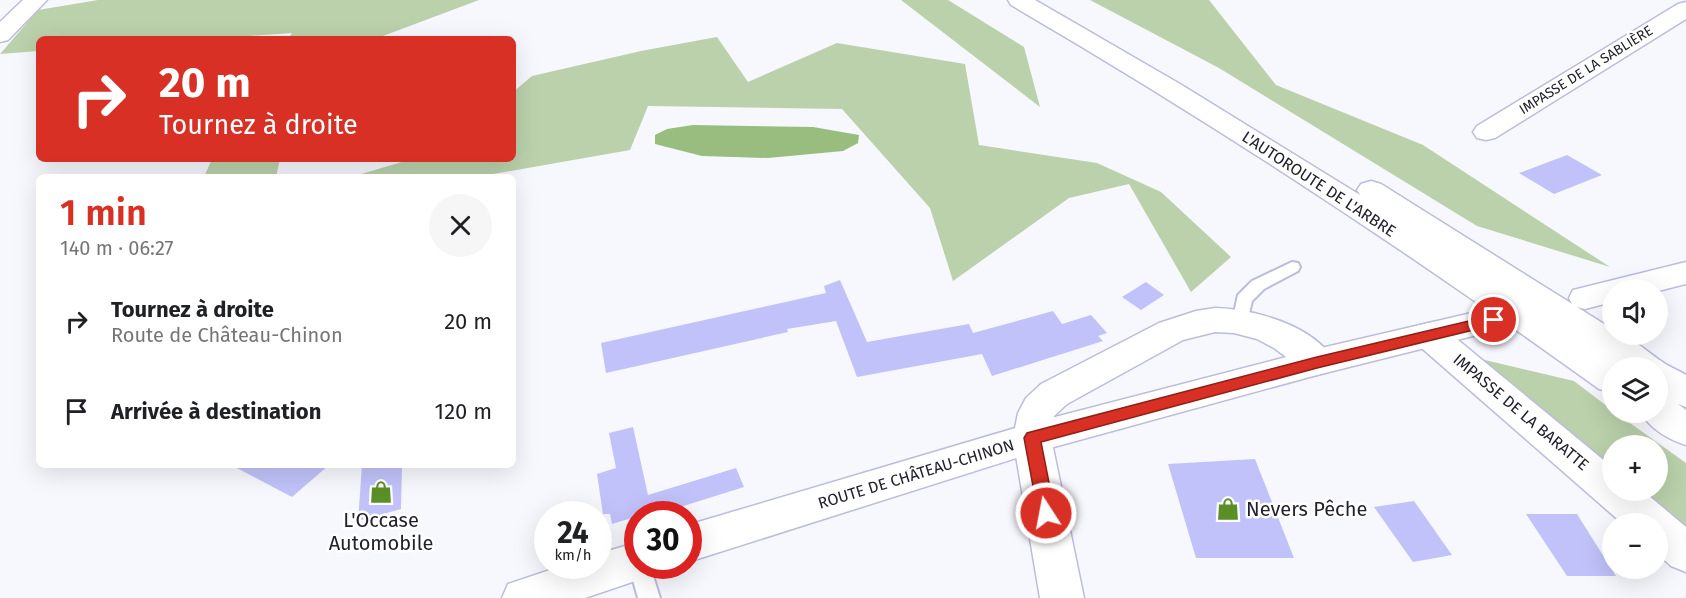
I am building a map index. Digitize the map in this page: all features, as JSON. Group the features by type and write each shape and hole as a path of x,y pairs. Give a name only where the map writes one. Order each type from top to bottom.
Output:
{"main road":[{"path":"0,35 36,0"},
{"name":"L'AUTOROUTE DE L'ARBRE","path":"1019,0 1125,60 1294,166 1602,372"},
{"name":"L'AUTOROUTE DE L'ARBRE","path":"1053,0 1338,170 1630,357"},
{"name":"IMPASSE DE LA SABLIÈRE","path":"1486,132 1686,9"},
{"path":"1663,279 1686,273"},
{"name":"ROUTE DE CHÂTEAU-CHINON","path":"702,540 1032,438 1317,362 1494,320"},
{"path":"1062,598 1032,438 1034,415 1041,404 1054,394 1178,329 1207,322 1240,322 1273,330 1298,345 1317,362"},
{"name":"IMPASSE DE LA BARATTE","path":"1429,335 1602,481"},
{"path":"1668,381 1686,393"},
{"path":"1668,417 1686,430"},
{"name":"IMPASSE DE LA BARATTE","path":"1626,501 1639,513"},
{"path":"1668,537 1686,552"},
{"path":"524,598 624,566"}],"lane":[{"path":"1240,322 1244,299 1258,285 1292,267"},
{"path":"643,579 648,598"}],"shaded area":[{"path":"98,0 479,0 383,36 290,36 292,33 250,36 36,36 36,51 0,54 38,10"},
{"path":"901,0 948,0 1024,47 1040,107"},
{"path":"1090,0 1209,0 1276,85 1423,145 1610,267 1477,226 1219,68"},
{"path":"717,37 748,82 837,43 965,64 979,145 1097,163 1161,192 1231,257 1191,292 1129,184 1069,198 953,281 930,208 842,109 648,106 630,150 493,174 361,174 402,162 516,162 516,89 532,76 641,51"},
{"path":"693,125 813,127 859,135 858,143 843,151 768,158 702,156 655,144 655,135 667,129"},
{"path":"211,162 279,162 277,174 205,174"},
{"path":"1468,356 1574,381 1602,402 1602,423 1630,423 1647,435 1602,435 1602,467"},
{"path":"1668,450 1686,463 1686,535 1668,521 1668,513 1658,513 1644,501 1668,501"}],"building":[{"path":"1567,155 1602,175 1554,194 1519,173"},
{"path":"840,280 867,342 969,324 973,333 1053,311 1062,324 1091,315 1107,333 1098,336 1103,341 992,376 982,354 857,377 836,321 787,329 788,332 606,373 601,343 826,293 824,286"},
{"path":"1146,282 1164,295 1141,310 1122,297"},
{"path":"633,427 648,495 736,468 744,487 699,501 624,501 624,520 612,524 612,501 601,501 597,474 616,468 609,433"},
{"path":"1255,459 1294,558 1196,558 1168,464"},
{"path":"237,468 326,468 292,497"},
{"path":"362,468 402,468 401,509 358,521"},
{"path":"1414,501 1452,555 1413,562 1374,507"},
{"path":"1526,514 1577,514 1602,554 1602,576 1567,576"}],"place":[{"name":"L'Occase Automobile","path":"381,492"},
{"name":"Nevers Pêche","path":"1228,509"}],"route":[{"path":"1046,513 1032,438 1317,362 1494,320"}]}
